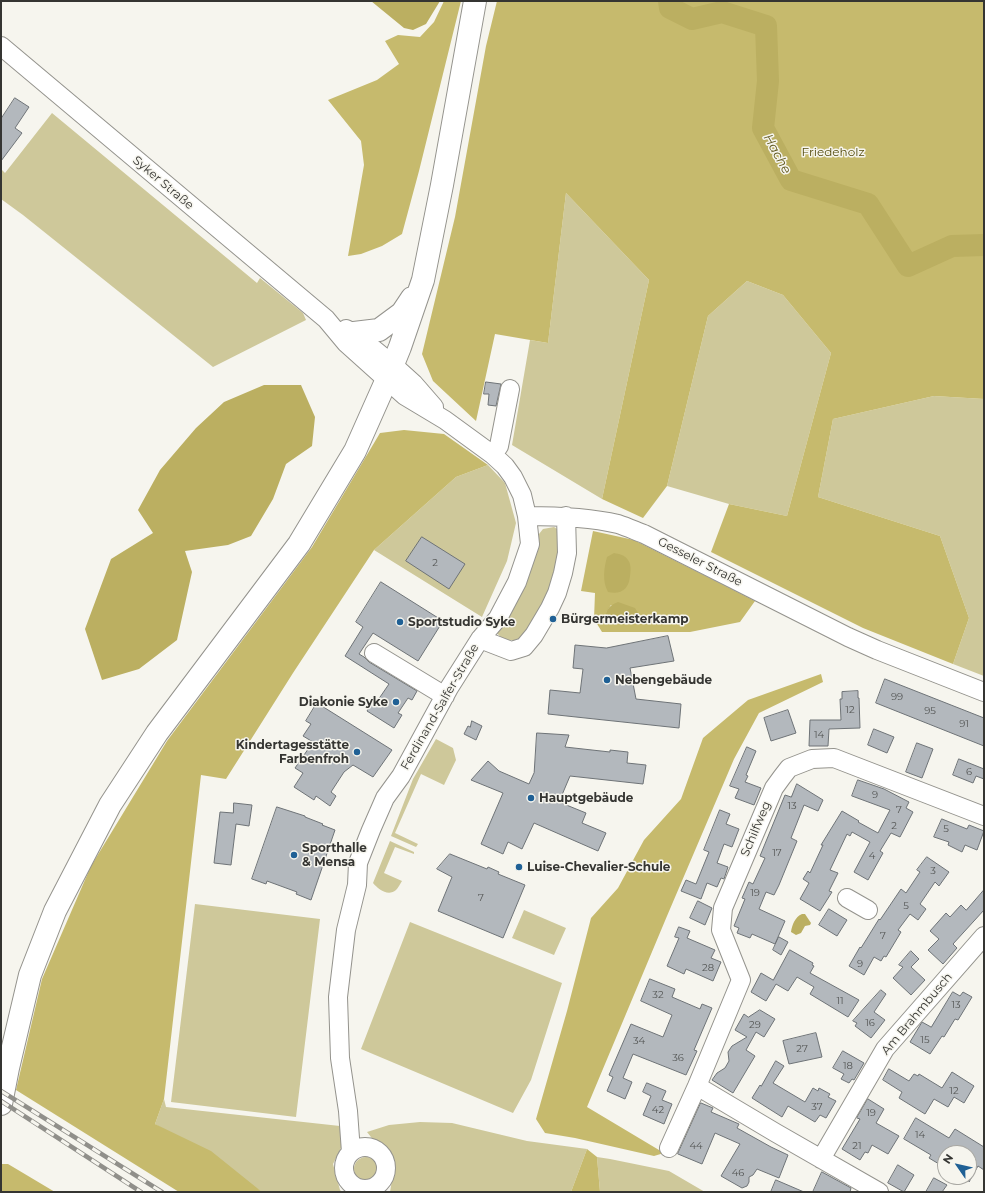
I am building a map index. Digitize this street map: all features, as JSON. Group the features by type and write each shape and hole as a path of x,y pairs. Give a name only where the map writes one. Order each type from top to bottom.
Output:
{"main road":[{"path":"1,1104 30,975 55,911 110,805 157,733 300,544 355,451 390,372 423,280 442,185 475,1"},
{"path":"354,333 379,330 402,313 423,280"}],"street":[{"name":"Syker Straße","path":"1,46 326,319 346,343 390,372"},
{"name":"Syker Straße","path":"326,319 354,333 390,372"},
{"path":"390,372 414,384 445,420 493,455 505,466 513,476 522,495 527,516"},
{"path":"493,455 499,446 510,389"},
{"name":"Gesseler Straße","path":"527,516 566,516 597,520 618,524 644,534 848,637 984,692"},
{"name":"Ferdinand-Salfer-Straße","path":"359,1149 348,1111 340,1058 338,997 346,930 357,885 368,867 395,801 401,776 445,696 480,639 498,618 517,582 530,544 527,516"},
{"path":"480,639 511,651 524,647 534,635 557,594 564,574 567,553 566,516"},
{"path":"374,653 445,696"},
{"name":"Schilfweg","path":"669,1148 697,1086 741,980 721,930 722,908 774,788 789,768 812,758 834,758 984,816"},
{"path":"847,898 868,910"},
{"name":"Am Brahmbusch","path":"821,1159 885,1049 984,937"},
{"path":"697,1086 879,1192"},
{"path":"359,1149 379,1151 385,1160 386,1170 382,1182 372,1190 360,1189 350,1184 344,1173 344,1162 359,1149"}],"shaded area":[{"path":"371,1 440,1 426,24 413,30 404,28"},
{"path":"52,113 257,283 260,278 303,313 306,320 213,367 1,199 1,169 5,173"},
{"path":"566,193 649,280 602,499 512,445 530,340 548,343"},
{"path":"747,281 783,295 831,353 787,516 729,504 667,486 708,316"},
{"path":"264,385 301,385 315,417 312,446 286,464 273,499 251,536 228,545 185,551 192,572 177,640 139,669 102,680 85,629 111,559 153,533 138,510 160,470 196,428 224,402"},
{"path":"934,396 984,399 984,676 953,664 969,618 940,536 818,497 833,419"},
{"path":"488,465 505,483 516,523 507,561 482,617 374,550 456,477"},
{"path":"554,527 562,532 561,550 547,598 530,631 517,640 503,640 497,633 535,539 543,529"},
{"path":"614,553 627,558 630,563 631,572 626,588 617,593 608,592 604,574 607,557"},
{"path":"618,602 635,608 638,613 634,618 613,625 606,622 606,612 609,607"},
{"path":"436,739 453,748 456,760 444,785 421,774 395,833 418,844 416,847 391,836 413,779"},
{"path":"390,841 414,852 414,854 395,847 384,873 402,881 396,890 390,893 380,890 373,883"},
{"path":"195,904 320,919 296,1117 171,1102"},
{"path":"524,910 566,928 554,955 512,938"},
{"path":"802,914 805,914 811,923 810,925 805,926 801,933 796,935 791,932 792,927 796,919"},
{"path":"410,922 562,983 531,1080 513,1113 361,1049"},
{"path":"164,1099 166,1107 340,1126 344,1142 333,1164 340,1190 342,1192 262,1192 155,1124"},
{"path":"420,1122 452,1123 527,1141 587,1149 571,1192 390,1192 394,1168 391,1153 375,1142 367,1132 389,1125"},
{"path":"366,1157 375,1160 378,1169 375,1178 366,1181 357,1178 354,1169 357,1160"},
{"path":"597,1157 669,1171 705,1192 600,1192"}],"green space":[{"path":"444,1 461,1 402,234 382,246 361,254 348,256 364,165 361,141 328,100 377,80 399,64 385,41 398,35 420,37 434,22"},
{"name":"Friedeholz","path":"497,1 984,1 984,399 934,396 833,419 818,497 940,536 969,618 953,664 863,628 711,552 729,504 787,516 831,353 783,295 747,281 708,316 667,486 643,518 602,499 649,280 566,193 548,343 495,334 476,421 433,381 422,354 455,217 486,46"},
{"path":"404,430 444,434 488,465 456,477 374,550 293,673 226,779 201,775 164,1099 155,1124 211,1151 262,1192 179,1192 16,1090 42,979 91,866 167,741 312,547 380,433"},
{"path":"593,531 634,540 755,601 740,622 690,632 602,632 594,619 595,593 581,591","holes":["611,605 634,618 613,625 605,617"]},
{"path":"821,674 823,682 759,713 734,759 587,1107 664,1153 654,1156 575,1138 545,1133 536,1119 567,1011 591,918 618,888 644,840 681,799 703,738 748,700"},
{"path":"587,1149 597,1157 600,1192 571,1192"},
{"path":"1,1164 8,1164 55,1192 1,1192"}],"building":[{"path":"15,98 29,107 15,128 22,133 1,161 1,119"},
{"path":"486,382 501,384 496,406 488,405 489,394 484,394"},
{"path":"422,537 465,564 449,589 406,561"},
{"name":"Sportstudio Syke","path":"381,582 443,621 418,661 373,633 359,654 369,662 417,691 412,700 408,698 398,713 402,715 394,728 367,711 375,698 378,700 389,684 345,656 363,627 356,622"},
{"name":"Nebengebäude","path":"668,636 674,661 630,668 636,699 681,704 679,728 548,714 550,690 580,693 583,669 573,668 575,645 606,648"},
{"path":"885,679 984,718 984,746 876,703"},
{"path":"858,691 860,728 829,729 828,746 809,746 810,720 841,720 840,699 842,699 842,692"},
{"name":"Kindertagesstätte Farbenfroh","path":"317,703 392,750 373,777 353,765 344,772 331,792 336,796 330,806 316,796 314,800 294,787 303,773 295,768 313,742 303,736 311,724 306,721"},
{"path":"788,710 796,733 771,741 764,718"},
{"path":"472,721 482,726 476,740 464,734 468,726 470,727"},
{"path":"874,729 894,737 887,753 868,745"},
{"name":"Hauptgebäude","path":"537,733 569,735 565,747 610,752 610,750 628,752 627,763 646,765 643,784 570,776 559,802 586,813 582,823 606,833 598,851 534,823 522,849 508,842 503,854 481,844 503,793 471,780 488,761 499,771 529,784 534,773"},
{"path":"917,743 933,749 922,778 906,772"},
{"path":"747,747 756,751 746,775 748,776 745,782 761,788 754,805 735,798 739,789 730,786"},
{"path":"959,759 984,769 984,779 976,776 973,783 953,775"},
{"path":"858,780 884,789 909,802 906,808 913,812 900,837 891,833 880,851 883,853 868,880 854,872 870,842 852,832 850,836 847,834 830,870 838,873 829,891 832,892 820,911 800,899 809,883 803,879 808,871 810,873 823,845 821,845 842,811 878,833 890,810 852,796"},
{"path":"797,784 823,800 818,811 804,805 791,838 797,841 779,885 774,895 766,892 759,909 785,921 775,944 752,934 750,938 737,933 739,928 734,926 745,899 742,898 749,882 753,884 765,858 760,856 785,795 791,797"},
{"path":"234,803 252,805 249,826 236,824 231,865 214,863 220,812 233,813"},
{"name":"Sporthalle & Mensa","path":"277,807 305,816 335,830 311,900 296,894 297,892 267,881 266,884 252,879"},
{"path":"720,810 730,814 726,824 739,829 732,847 724,844 717,863 728,867 724,879 721,878 717,887 707,883 701,899 681,891 686,880 696,884 709,852 704,850"},
{"path":"942,819 967,829 969,825 984,831 977,850 965,845 962,852 948,845 949,842 934,837"},
{"path":"450,854 487,869 488,867 499,872 498,874 525,885 503,938 438,911 452,877 437,869"},
{"path":"927,857 949,872 939,886 935,882 920,904 926,909 918,920 910,914 898,930 901,932 886,957 884,956 881,961 874,957 864,975 849,966 860,947 861,948 879,919 880,920 901,889 906,893 920,872 917,870"},
{"path":"984,890 984,910 953,944 957,948 943,964 928,950 939,939 930,931 946,913 950,917 961,905 966,910"},
{"path":"698,901 712,908 705,925 690,918"},
{"path":"829,909 847,920 837,936 819,925"},
{"path":"679,927 690,931 687,938 715,950 711,958 721,962 713,981 686,969 684,974 667,966 679,938 675,937"},
{"path":"779,937 788,942 781,955 773,950"},
{"path":"790,950 813,963 812,965 814,966 810,973 859,1000 848,1017 810,994 814,987 797,977 788,991 776,984 766,1001 751,992 761,973 773,980"},
{"path":"911,951 919,959 911,967 925,980 911,995 893,978 903,967 899,965"},
{"path":"650,979 675,989 672,997 700,1009 702,1004 712,1008 694,1050 697,1051 686,1075 633,1054 623,1078 632,1082 625,1099 607,1091 613,1077 609,1075 631,1024 663,1037 672,1015 641,1001"},
{"path":"881,990 886,994 874,1012 885,1020 871,1038 855,1026 857,1023 853,1021"},
{"path":"953,992 960,996 963,992 972,997 958,1020 955,1019 944,1037 942,1036 930,1054 910,1042 922,1022 931,1027"},
{"path":"760,1010 775,1019 764,1037 756,1032 746,1050 755,1056 733,1093 712,1080 717,1073 725,1068 729,1061 728,1052 732,1046 747,1037 735,1030 744,1014 748,1017"},
{"path":"816,1033 822,1057 789,1064 783,1041"},
{"path":"843,1051 864,1063 854,1080 852,1079 849,1083 841,1079 844,1074 833,1068"},
{"path":"776,1061 784,1066 773,1083 805,1102 813,1088 818,1091 819,1088 830,1094 828,1097 836,1101 826,1118 820,1115 815,1122 788,1106 782,1117 752,1098"},
{"path":"889,1069 909,1081 914,1074 918,1076 919,1074 942,1088 952,1072 974,1086 964,1103 954,1097 948,1107 934,1099 925,1114 899,1098 902,1092 883,1080"},
{"path":"647,1083 666,1091 662,1100 672,1104 664,1124 643,1115 651,1096 643,1092"},
{"path":"868,1099 884,1109 876,1123 899,1136 888,1154 872,1145 868,1153 865,1152 860,1160 842,1149 860,1119 857,1118"},
{"path":"701,1103 713,1108 711,1112 739,1124 737,1128 788,1155 779,1178 757,1169 753,1175 749,1177 747,1186 742,1188 721,1176 740,1144 715,1133 702,1164 678,1154"},
{"path":"916,1118 949,1138 955,1129 984,1147 984,1170 978,1166 977,1168 977,1145 937,1145 937,1163 929,1158 931,1155 904,1139"},
{"path":"898,1165 914,1175 904,1192 888,1183"},
{"path":"822,1172 851,1188 850,1192 813,1192"},
{"path":"934,1178 937,1180 937,1185 947,1185 942,1192 926,1192"},
{"path":"776,1180 804,1192 771,1192"}],"waterway":[{"name":"Hache","path":"669,1 670,8 692,19 722,12 766,26 768,81 763,128 791,180 868,204 908,266 952,246 984,245"}],"railway":[{"path":"1,1091 162,1192"},
{"path":"1,1101 141,1192"}],"place":[{"name":"Bürgermeisterkamp","path":"553,619"},
{"name":"Sportstudio Syke","path":"400,622"},
{"name":"Nebengebäude","path":"607,680"},
{"name":"Diakonie Syke","path":"396,702"},
{"name":"Kindertagesstätte Farbenfroh","path":"357,752"},
{"name":"Hauptgebäude","path":"531,798"},
{"name":"Sporthalle & Mensa","path":"294,855"},
{"name":"Luise-Chevalier-Schule","path":"519,867"}]}
